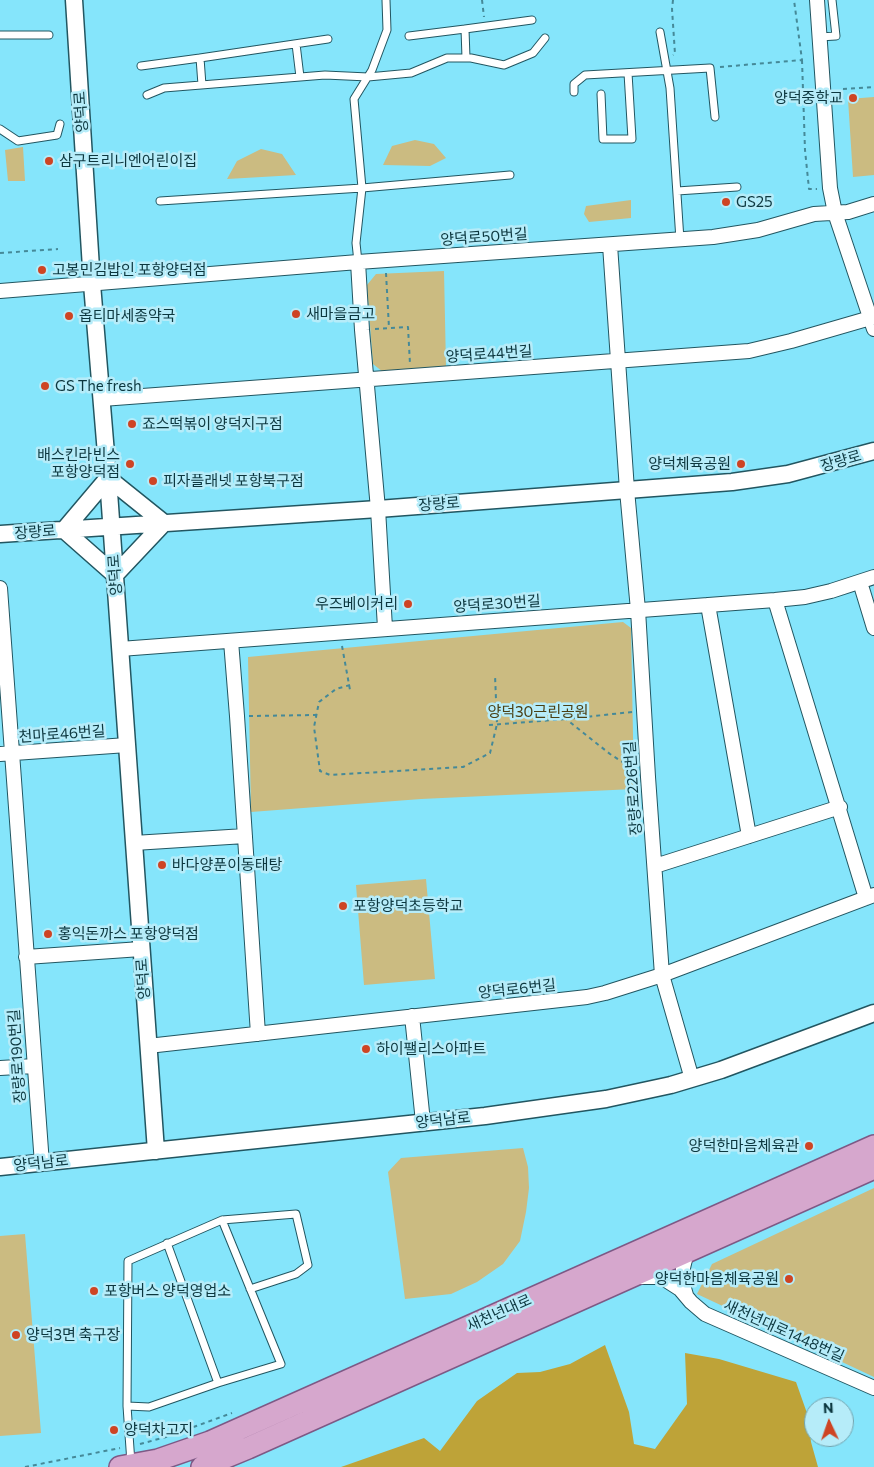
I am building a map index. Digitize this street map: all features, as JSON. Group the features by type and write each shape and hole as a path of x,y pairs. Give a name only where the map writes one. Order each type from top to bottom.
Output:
{"main road":[{"name":"새천년대로","path":"128,1466 158,1460 210,1442 874,1146"},
{"name":"새천년대로","path":"202,1467 874,1168"}],"street":[{"name":"양덕로","path":"74,0 92,284 112,526 156,1151"},
{"path":"816,0 830,188 835,213 873,322"},
{"name":"양덕로50번길","path":"0,291 358,262 680,240 742,233 814,214 848,212 874,204"},
{"name":"장량로226번길","path":"610,245 617,360 638,610 662,975 692,1079"},
{"path":"358,262 386,628"},
{"name":"양덕로44번길","path":"102,399 411,377 758,349 873,322"},
{"name":"장량로","path":"0,534 378,509 761,479 816,468 874,451"},
{"path":"108,478 164,523 115,575 64,530 108,478"},
{"name":"양덕로30번길","path":"120,649 775,600 805,596 874,578"},
{"path":"860,582 874,628"},
{"name":"장량로190번길","path":"0,588 6,754 26,956 42,1164"},
{"path":"775,600 870,897"},
{"path":"708,605 749,836"},
{"path":"231,641 258,1034"},
{"name":"천마로46번길","path":"6,754 127,745"},
{"path":"654,866 840,807"},
{"path":"134,844 245,836"},
{"name":"양덕로6번길","path":"148,1046 573,999 605,993 662,975 870,897"},
{"path":"26,956 141,949"},
{"name":"양덕남로","path":"0,1167 42,1164 584,1103 641,1092 692,1079 776,1051 874,1013"},
{"path":"412,1016 423,1122"},
{"path":"0,1068 34,1066"},
{"path":"686,1295 683,1285 683,1268 687,1251"},
{"name":"새천년대로1448번길","path":"630,1278 657,1277 674,1284 697,1308 715,1318 874,1388"}],"lane":[{"path":"358,262 356,244 362,188 354,99 372,70 387,30 386,0"},
{"path":"819,37 836,36 832,0"},
{"path":"409,36 532,20"},
{"path":"465,29 466,58"},
{"path":"660,32 670,88 680,240"},
{"path":"0,35 49,35"},
{"path":"147,95 164,88 325,75 368,77 411,73 447,58 466,58 504,65 533,53 545,38"},
{"path":"140,66 328,39"},
{"path":"296,44 300,77"},
{"path":"200,58 202,85"},
{"path":"574,92 574,84 585,75 710,68 715,117"},
{"path":"601,94 603,139 632,138 628,72"},
{"path":"0,129 18,140 57,135 60,124"},
{"path":"160,201 510,176"},
{"path":"677,191 737,187"},
{"path":"128,1466 128,1261 222,1220 296,1214 308,1265 296,1274 250,1289"},
{"path":"127,1406 148,1407 281,1364 222,1220"},
{"path":"167,1243 218,1383"}],"path":[{"path":"482,0 485,26"},
{"path":"665,61 675,54 673,0"},
{"path":"794,0 802,60 805,150 809,189 830,188"},
{"path":"710,68 802,60"},
{"path":"843,89 874,87"},
{"path":"0,253 58,248"},
{"path":"385,260 389,328"},
{"path":"362,330 408,327 411,377"},
{"path":"340,632 350,690"},
{"path":"350,685 336,689 319,702 316,715 314,727 320,771 330,775 463,767 490,753 498,724 495,675"},
{"path":"489,725 644,711"},
{"path":"237,716 316,715"},
{"path":"566,719 610,754 648,777"}],"green space":[{"path":"874,97 874,175 853,177 848,99"},
{"path":"415,140 434,144 446,158 430,166 383,165 392,146"},
{"path":"23,147 25,181 8,181 5,150"},
{"path":"261,149 282,154 296,175 227,179 237,161"},
{"path":"631,200 631,218 589,222 584,214 586,206"},
{"path":"444,271 446,367 383,372 373,364 367,285 376,274"},
{"name":"양덕30근린공원","path":"623,622 631,628 634,789 421,799 251,812 248,657"},
{"path":"426,879 435,979 364,985 356,885"},
{"path":"523,1148 528,1167 529,1188 526,1212 520,1241 503,1264 477,1282 451,1294 405,1299 388,1172 401,1158"},
{"name":"양덕한마음체육공원","path":"874,1188 874,1377 697,1294 712,1264"},
{"name":"양덕3면 축구장","path":"25,1234 41,1433 0,1436 0,1236"}],"shaded area":[{"path":"605,1345 629,1412 634,1444 655,1449 687,1404 685,1353 719,1359 796,1382 804,1405 804,1447 812,1447 818,1467 341,1467 424,1438 440,1451 477,1401 517,1373 540,1372 570,1364"}],"place":[{"name":"양덕중학교","path":"853,98"},
{"name":"삼구트리니엔어린이집","path":"49,161"},
{"name":"GS25","path":"726,202"},
{"name":"고봉민김밥인 포항양덕점","path":"42,270"},
{"name":"새마을금고","path":"296,314"},
{"name":"옵티마세종약국","path":"69,316"},
{"name":"GS The fresh","path":"45,386"},
{"name":"죠스떡볶이 양덕지구점","path":"132,424"},
{"name":"배스킨라빈스 포항양덕점","path":"130,464"},
{"name":"양덕체육공원","path":"741,464"},
{"name":"피자플래넷 포항북구점","path":"153,481"},
{"name":"우즈베이커리","path":"408,604"},
{"name":"바다양푼이동태탕","path":"162,865"},
{"name":"포항양덕초등학교","path":"343,906"},
{"name":"홍익돈까스 포항양덕점","path":"48,934"},
{"name":"하이팰리스아파트","path":"366,1049"},
{"name":"양덕한마음체육관","path":"809,1146"},
{"name":"양덕한마음체육공원","path":"789,1279"},
{"name":"포항버스 양덕영업소","path":"94,1291"},
{"name":"양덕3면 축구장","path":"16,1335"},
{"name":"양덕차고지","path":"114,1430"}]}
